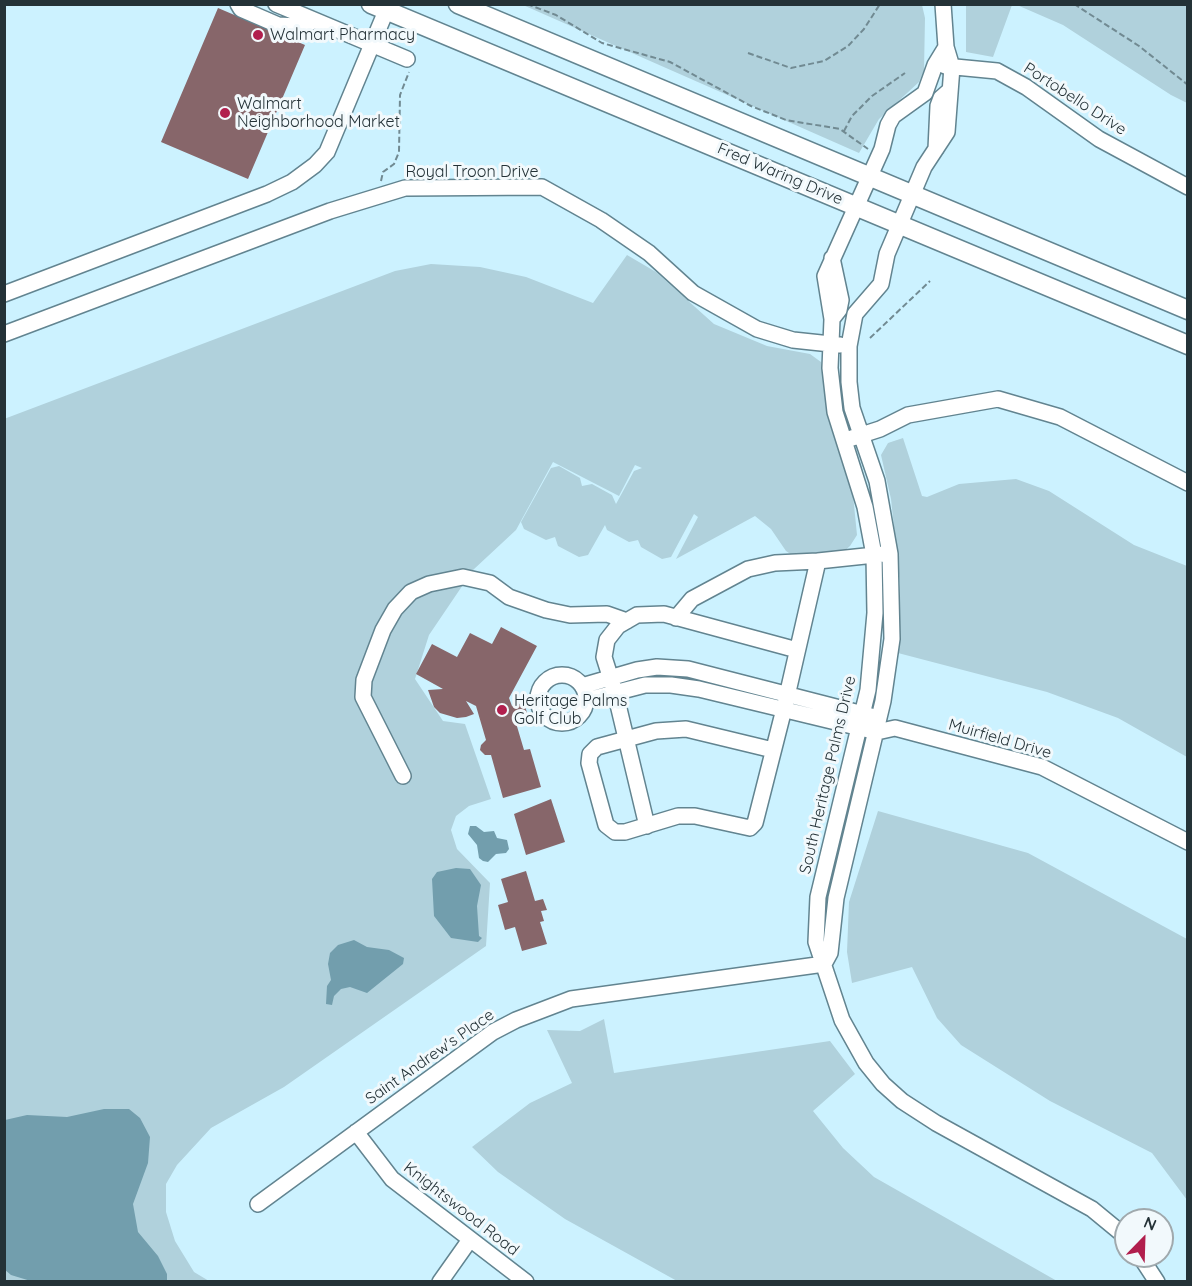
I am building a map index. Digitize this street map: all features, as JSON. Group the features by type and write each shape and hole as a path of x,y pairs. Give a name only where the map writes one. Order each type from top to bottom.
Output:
{"main road":[{"name":"Fred Waring Drive","path":"458,4 1188,310"},
{"name":"Fred Waring Drive","path":"379,8 1188,345"}],"street":[{"path":"238,4 242,9 278,25 297,26 314,21"},
{"path":"276,4 407,59"},
{"path":"824,964 830,953 836,898 878,726 892,639 890,554 882,504 849,389 849,346 855,314 881,284 887,254 912,194 924,167 947,132 947,97 952,67 946,47 943,4"},
{"path":"4,294 267,194 292,182 315,165 327,152 372,45 379,8"},
{"path":"946,47 935,64 925,93 947,97"},
{"name":"Portobello Drive","path":"935,64 997,71 1026,87 1099,139 1188,187"},
{"name":"South Heritage Palms Drive","path":"925,93 893,116 870,177 825,276 833,312 832,396 863,499 874,555 874,639 862,720 818,897 816,942 832,994 854,1044 866,1063 896,1095 936,1123 1092,1209 1114,1227"},
{"name":"Royal Troon Drive","path":"4,334 330,210 405,188 542,188 601,220 649,253 693,293 757,329 793,340 849,346"},
{"path":"833,312 855,314"},
{"path":"844,440 908,415 998,399 1060,417 1188,483"},
{"path":"676,618 692,599 748,569 776,563 890,554"},
{"path":"773,750 686,729 656,731 597,747 590,754 589,763 606,825 615,832 647,826 678,816 695,816 750,828 755,823 784,709 818,561"},
{"path":"403,776 363,697 364,680 382,630 411,592 429,584 463,577 490,583 509,597 546,610 570,615 607,614 627,621"},
{"path":"647,826 613,685 604,657 607,640 618,626 637,615 663,614 797,650"},
{"path":"585,693 613,685 657,667 688,669 787,694 878,726"},
{"path":"613,685 699,689 784,709 862,720"},
{"name":"Muirfield Drive","path":"878,726 895,728 1042,767 1188,843"},
{"name":"Saint Andrew's Place","path":"258,1204 493,1032 571,999 824,964"},
{"name":"Knightswood Road","path":"356,1132 392,1179 469,1241 525,1281"},
{"path":"440,1281 469,1241"},
{"path":"1148,1268 1157,1281"}],"path":[{"path":"527,4 556,15 602,43 670,62 751,106 786,120 844,131 868,149"},
{"path":"748,53 790,68 824,61 848,46 864,29 880,4"},
{"path":"1074,4 1139,46 1188,84"},
{"path":"384,194 381,176 394,164 400,144 400,95 411,65 407,59"},
{"path":"844,131 852,116 872,96 905,73"},
{"path":"870,338 930,281"}],"shaded area":[{"path":"523,5 922,5 925,18 924,70 919,82 879,119 859,153"},
{"path":"966,5 1012,5 993,57 966,52"},
{"path":"1017,5 1187,5 1187,103 1063,25"},
{"path":"627,255 656,272 714,324 767,346 810,354 821,362 833,433 852,485 857,535 842,553 792,555 786,551 771,529 755,516 676,559 698,517 694,514 671,557 662,559 641,547 638,540 629,542 607,530 605,525 588,555 579,557 558,546 555,537 546,540 524,529 521,522 551,468 559,466 580,478 582,486 592,484 612,495 616,504 634,471 642,468 635,465 619,496 553,462 516,530 473,570 429,635 415,679 443,721 465,724 491,799 469,806 456,816 451,830 457,849 490,883 486,946 284,1087 211,1128 177,1165 166,1184 166,1212 175,1241 194,1272 209,1281 5,1281 4,419 395,271 431,264 480,267 526,277 593,303"},
{"path":"903,438 922,496 927,497 959,484 1016,479 1049,491 1134,545 1187,566 1187,757 1118,718 1047,692 898,653 900,583 891,499 881,455 888,443"},
{"path":"878,811 1028,853 1187,939 1187,1200 1152,1153 1050,1101 961,1045 937,1018 912,967 852,983 847,952 849,902"},
{"path":"470,826 476,826 484,832 494,831 497,838 507,840 509,849 506,853 496,854 488,862 483,861 479,858 477,845 468,834"},
{"path":"456,868 470,869 481,885 477,906 479,936 482,938 478,942 451,938 434,916 432,879 437,872"},
{"path":"354,940 367,947 389,950 404,958 403,964 367,993 350,987 341,989 334,996 332,1005 326,1004 327,986 331,980 328,964 330,953 338,945"},
{"path":"604,1019 614,1073 830,1041 855,1074 813,1111 843,1148 874,1177 1057,1281 677,1281 565,1219 498,1172 472,1147 530,1103 572,1083 547,1030 580,1031"},
{"path":"104,1109 129,1109 140,1118 150,1137 148,1163 133,1204 138,1232 158,1256 167,1274 167,1281 34,1282 11,1275 4,1269 5,1120 27,1115 67,1117"}],"building":[{"name":"Walmart Neighborhood Market","path":"218,8 305,45 248,179 161,142"},
{"name":"Heritage Palms Golf Club","path":"501,627 537,646 509,698 512,706 524,703 529,719 516,723 524,750 530,749 541,787 503,798 491,755 485,755 480,750 486,740 476,706 466,701 474,714 466,717 457,718 440,713 434,707 428,690 443,689 416,674 432,644 457,657 470,633 492,644"},
{"path":"551,799 565,842 526,855 514,814"},
{"path":"526,871 535,901 543,899 547,910 541,911 544,921 540,922 547,944 522,951 515,927 505,930 498,905 508,902 501,879"}],"place":[{"name":"Walmart Pharmacy","path":"258,35"},
{"name":"Walmart Neighborhood Market","path":"225,113"},
{"name":"Heritage Palms Golf Club","path":"502,710"}]}
